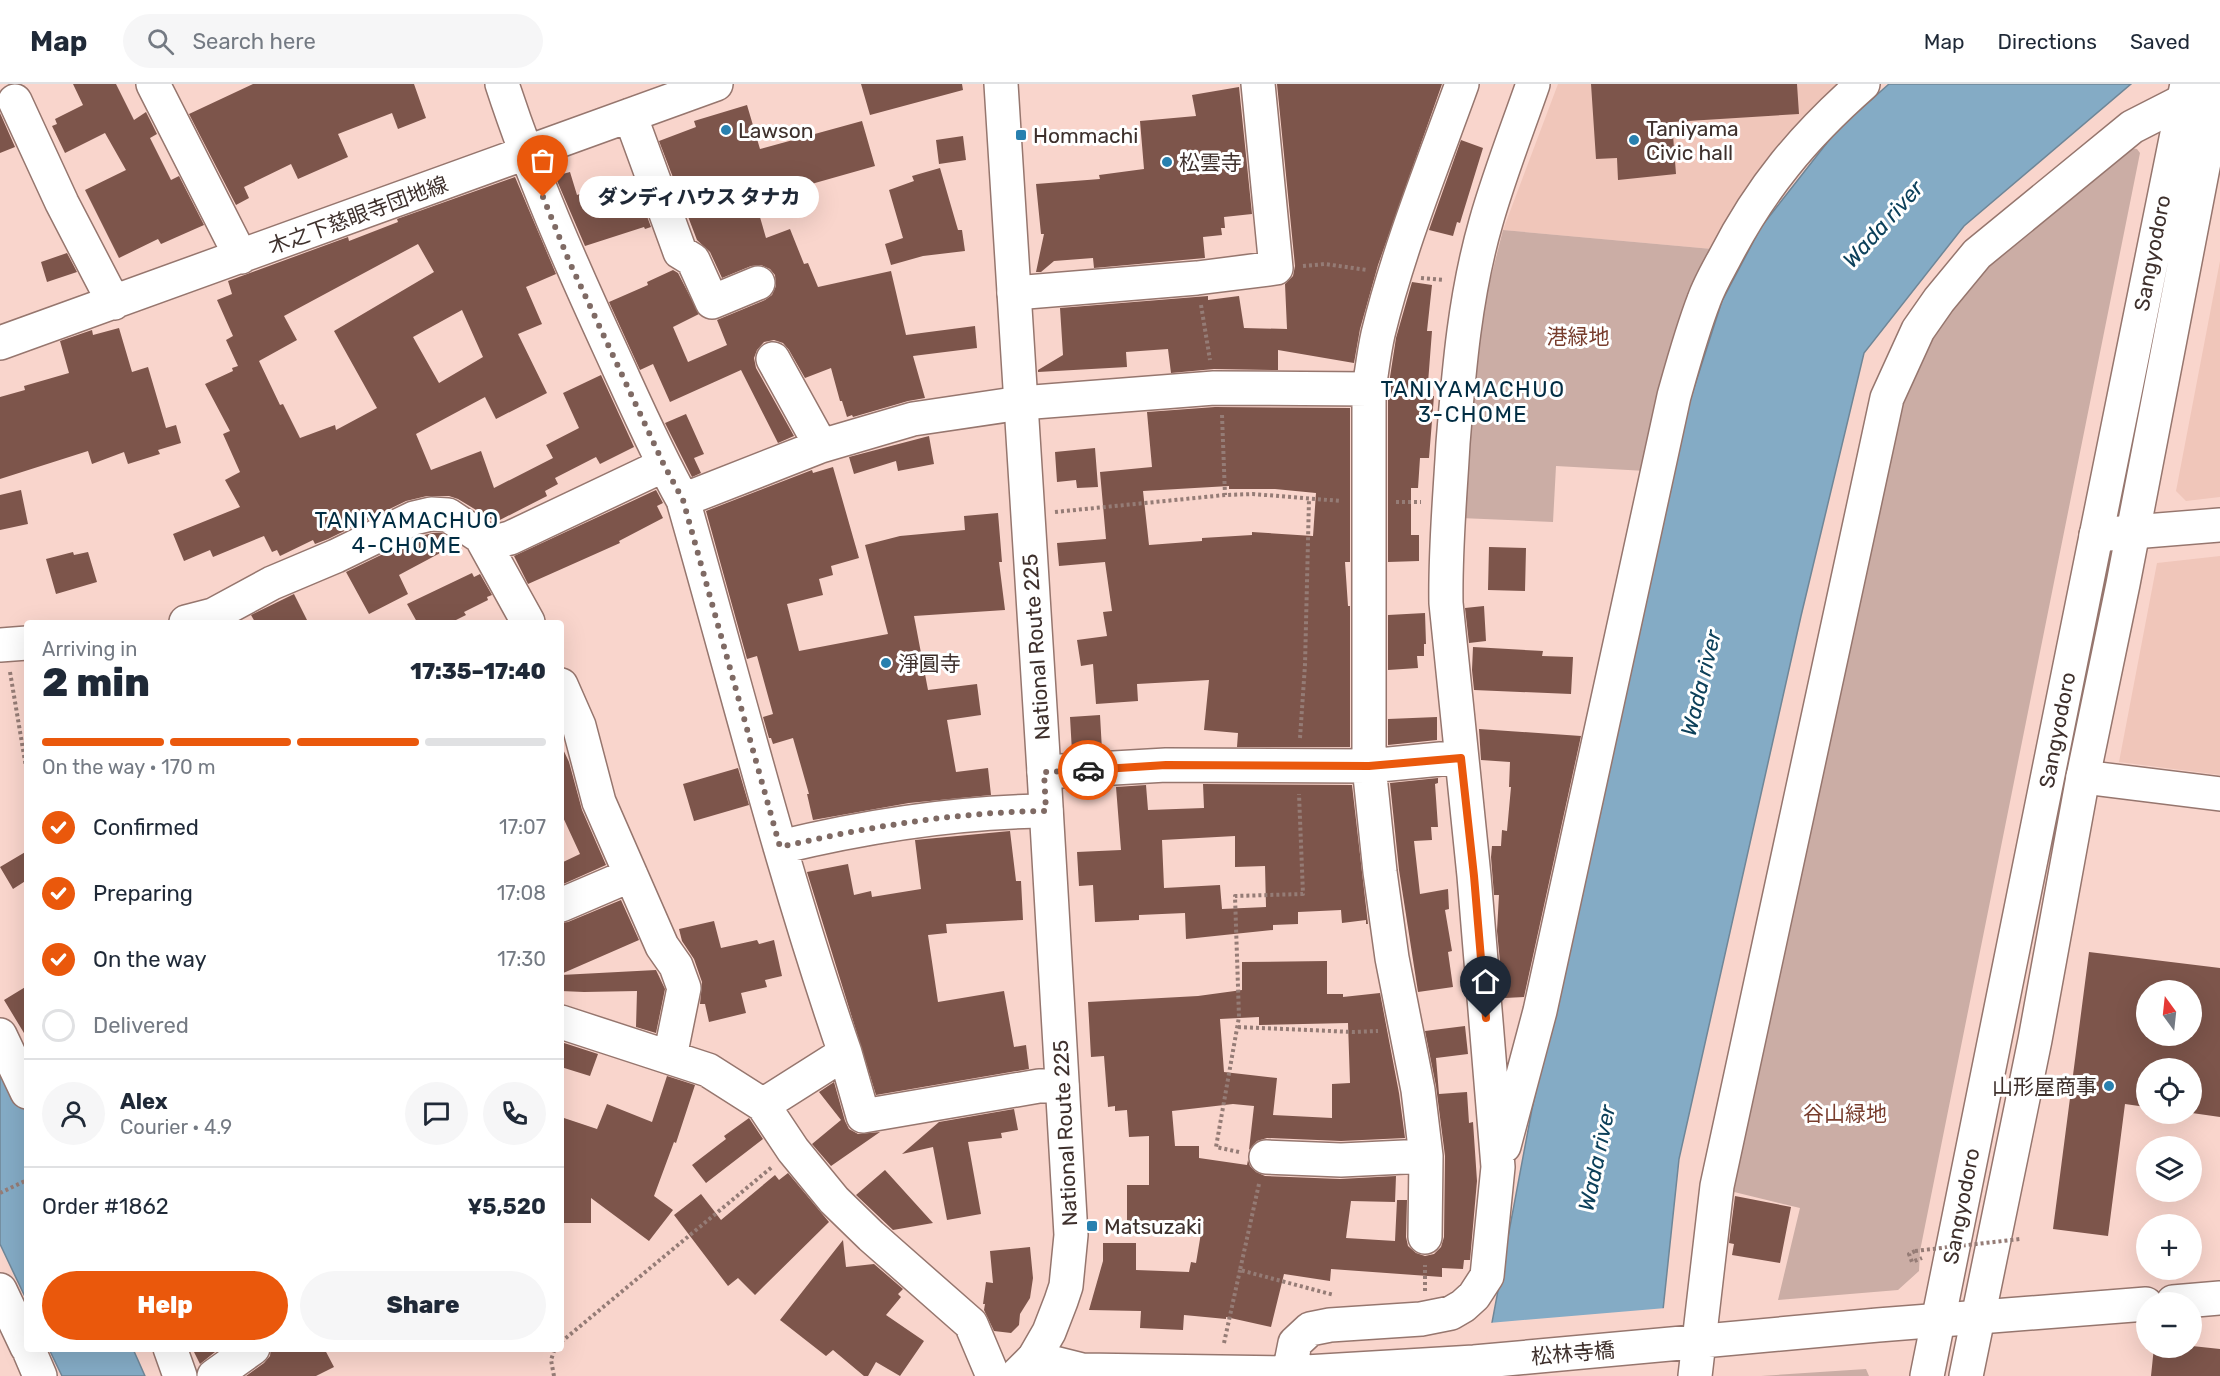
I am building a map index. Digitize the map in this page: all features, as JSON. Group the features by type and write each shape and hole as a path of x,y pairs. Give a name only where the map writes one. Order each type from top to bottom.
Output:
{"main road":[{"path":"153,84 241,257"},
{"path":"502,84 525,155 569,261 664,465 683,500 780,847 845,1053 862,1116 1039,1086 1062,1086"},
{"name":"木之下慈眼寺団地線","path":"0,343 716,84"},
{"name":"National Route 225","path":"1001,84 1071,1235 1066,1286 1049,1332 1019,1370"},
{"path":"1014,293 1197,278 1276,268 1258,84"},
{"path":"1425,1237 1426,1156 1418,1090 1405,1030 1380,872 1369,766 1369,389 1378,335 1394,275 1423,188 1462,84"},
{"path":"1289,1373 1295,1343 1316,1326 1433,1317 1451,1312 1463,1306 1474,1296 1487,1276 1498,1167 1474,876 1446,603 1446,558 1457,389 1464,326 1486,222 1533,84"},
{"path":"1498,1167 1540,1011 1674,396 1704,297 1751,210 1771,181 1803,141 1863,84"},
{"name":"Sangyodoro","path":"1966,1376 2033,1052 2083,777 2220,84"},
{"path":"1695,1376 1685,1343 1887,398 1918,330 1939,300 1977,254 2132,126 2185,93"},
{"name":"Sangyodoro","path":"1927,1376 2185,93"},
{"path":"15,101 62,203 114,303"},
{"path":"630,115 680,252 693,260 712,302 758,283"},
{"path":"773,359 821,446"},
{"path":"683,500 821,446 913,419 1021,403 1218,388 1369,389"},
{"path":"199,620 272,583 336,556 414,518 431,514 448,515 481,537 495,542 510,538 664,465"},
{"path":"2096,535 2220,525"},
{"path":"481,537 527,620"},
{"path":"564,700 570,730 599,802 662,946 676,966 684,988 670,1057"},
{"path":"1044,772 1166,765 1369,766 1461,758"},
{"path":"2083,777 2220,794"},
{"path":"780,847 842,832 952,816 1046,811"},
{"path":"564,904 631,875"},
{"path":"1486,1018 1540,1011"},
{"path":"564,1023 708,1070 763,1105 793,1150 834,1200 921,1281 972,1324 1019,1370"},
{"path":"0,1035 24,1086"},
{"path":"763,1105 845,1053"},
{"path":"1266,1157 1341,1160 1426,1156"},
{"path":"0,1290 19,1343"},
{"path":"2202,1300 2220,1298"},
{"name":"松林寺橋","path":"1019,1370 1082,1370 1225,1364 1289,1373 1474,1362 2136,1305"},
{"path":"25,1352 40,1376"},
{"path":"171,1352 180,1376"},
{"path":"214,1376 247,1352"}],"path":[{"path":"1197,278 1218,388 1225,495"},
{"path":"1369,389 1457,389"},
{"path":"1027,512 1050,512 1253,494 1368,503 1449,501"},
{"path":"1225,1364 1240,1270 1266,1157 1215,1147 1238,1027 1235,896 1303,894 1299,837 1299,767 1305,665 1309,499"},
{"path":"11,644 24,749"},
{"path":"1238,1027 1354,1032 1405,1030"},
{"path":"564,1340 793,1150"},
{"path":"0,1194 24,1182"},
{"path":"1425,1237 1425,1300"},
{"path":"1931,1243 1921,1259 1912,1262 1909,1254 1915,1251 2020,1239"},
{"path":"1240,1270 1337,1296"},
{"path":"554,1352 551,1360 554,1376"}],"shaded area":[{"path":"1558,84 1847,84 1712,249 1503,230"},
{"path":"2220,261 2220,497 2186,501 2176,491"},
{"path":"2220,556 2220,775 2119,762 2157,563"}],"green space":[{"name":"谷山緑地","path":"2125,147 2137,149 2140,153 1920,1251 1919,1271 1898,1290 1778,1300 1800,1208 1726,1190 1895,401 1926,338 1982,260"},
{"name":"港緑地","path":"1503,230 1712,249 1646,471 1556,466 1553,522 1460,518 1481,316"},
{"path":"1866,1369 1869,1376 1761,1376"}],"water":[{"name":"Wada river","path":"1889,84 2131,84 1964,226 1864,353 1801,616 1679,1159 1656,1376 1482,1376 1532,1109 1684,419 1722,301 1761,227 1837,130"},
{"path":"0,1057 24,1108 24,1295 0,1244"},
{"path":"50,1352 134,1352 145,1376 62,1376"}],"pier":[{"path":"1666,1308 1659,1376 1479,1376 1489,1323"}],"building":[{"path":"73,84 116,84 134,120 146,112 157,134 150,138 171,180 179,176 204,225 161,244 158,239 119,258 85,190 126,170 105,133 65,153 52,126 57,124 55,119 83,105"},
{"path":"253,84 414,84 426,118 398,129 392,113 338,134 348,157 298,179 291,164 244,187 249,198 236,205 189,114"},
{"path":"861,84 962,84 963,90 870,115"},
{"path":"1277,84 1442,84 1378,265 1360,329 1354,363 1278,350 1278,370 1214,369 1171,373 1168,349 1126,352 1127,367 1038,372 1063,355 1060,308 1208,296 1208,300 1239,296 1244,328 1287,329 1285,284 1293,276 1295,266"},
{"name":"Taniyama Civic hall","path":"1591,84 1797,84 1799,114 1672,122 1676,174 1618,180 1617,158 1596,159"},
{"path":"1239,87 1252,214 1224,217 1225,228 1221,228 1222,235 1203,237 1205,258 1094,268 1093,258 1054,261 1041,272 1036,272 1044,234 1041,234 1036,184 1100,179 1099,175 1144,169 1140,121 1196,116 1192,95"},
{"path":"747,105 760,149 862,121 875,166 755,200 766,238 790,229 804,264 808,263 818,287 891,271 906,335 975,326 977,348 913,356 925,398 847,417 831,368 805,378 783,343 774,340 764,342 754,358 756,368 794,436 778,443 741,370 670,402 653,364 640,370 609,302 648,285 647,282 673,270 678,273 699,314 673,327 688,362 727,345 717,320 765,300 772,295 776,286 775,275 770,269 761,265 751,266 722,278 710,252 697,240 659,141 696,127 694,121"},
{"path":"0,113 15,147 0,153"},
{"path":"963,136 966,160 939,164 936,140"},
{"path":"1461,140 1483,148 1460,223 1457,222 1453,236 1429,230"},
{"path":"940,168 958,230 962,230 965,251 923,256 891,265 885,244 903,238 889,190 914,181 912,176"},
{"path":"570,172 577,195 632,176 651,227 645,229 644,227 585,246 555,176"},
{"path":"515,177 556,274 526,287 542,324 518,334 547,393 496,419 485,397 416,434 431,470 481,451 494,488 553,458 546,445 579,428 563,393 601,375 634,447 600,464 596,457 555,478 558,484 545,491 547,496 496,522 458,499 449,496 427,496 406,501 328,539 315,544 313,540 280,556 277,550 272,552 264,536 213,557 210,550 184,561 173,534 240,507 225,480 240,472 223,434 230,431 205,384 233,371 232,368 238,366 226,340 233,336 217,300 232,294 228,281 348,237 349,241 398,222 397,219","holes":["418,244 434,272 334,331 377,408 336,430 335,425 300,438 283,404 280,405 259,361 297,340 284,316","462,310 483,357 439,383 413,337"]},
{"path":"67,253 77,272 47,282 41,262"},
{"path":"1412,282 1432,285 1427,331 1432,331 1427,396 1434,396 1429,458 1420,458 1418,488 1411,488 1411,535 1419,535 1419,561 1388,562 1388,390 1396,338"},
{"path":"119,328 132,372 148,367 166,428 176,425 181,443 158,450 160,454 128,464 124,452 92,464 88,451 0,479 0,397 25,390 24,386 69,373 60,341 92,330 93,335"},
{"path":"1215,407 1350,408 1350,562 1345,562 1348,606 1350,606 1350,747 1237,747 1238,733 1204,730 1209,680 1137,684 1138,701 1096,704 1093,664 1081,666 1077,640 1107,636 1103,612 1112,611 1105,562 1059,566 1057,543 1106,539 1100,472 1152,467 1147,412","holes":["1229,486 1229,489 1275,489 1316,493 1313,536 1252,532 1252,535 1202,538 1202,541 1149,545 1143,491"]},
{"path":"686,414 704,454 694,458 701,473 692,477 665,423"},
{"path":"929,436 934,464 898,471 896,461 854,474 849,457"},
{"path":"1095,448 1098,487 1077,488 1076,480 1057,482 1055,452"},
{"path":"833,467 859,558 831,566 833,575 819,579 823,595 787,604 799,651 888,634 865,545 900,536 965,530 964,516 998,513 1002,562 999,562 1005,610 914,616 928,690 977,684 981,715 947,720 956,772 988,768 991,795 909,803 813,820 807,794 809,794 793,738 773,744 769,738 763,717 773,714 757,656 747,659 706,511 812,470 813,473"},
{"path":"21,490 28,524 0,530 0,495"},
{"path":"656,490 663,503 657,506 663,518 619,541 620,543 528,584 514,556"},
{"path":"442,533 457,544 399,575 408,594 369,614 346,572 420,536"},
{"path":"1489,547 1526,548 1525,591 1488,590"},
{"path":"73,552 74,555 88,552 97,582 56,594 46,559"},
{"path":"472,573 474,577 480,574 492,595 487,597 488,600 464,612 466,615 456,620 416,620 407,604"},
{"path":"294,594 307,620 254,620 251,615"},
{"path":"1484,606 1486,641 1469,643 1465,608"},
{"path":"1425,613 1426,644 1424,644 1424,656 1417,656 1418,668 1388,670 1388,615"},
{"path":"1473,647 1543,651 1542,656 1573,657 1571,694 1474,690"},
{"path":"1100,715 1102,750 1072,752 1070,717"},
{"path":"1437,717 1437,740 1388,745 1388,719"},
{"path":"1479,729 1581,736 1524,997 1505,998 1505,992 1503,992 1497,931 1499,895 1494,895 1491,857 1492,846 1501,846 1502,830 1507,831 1511,787 1509,787 1510,762 1481,760"},
{"path":"564,751 582,810 606,865 564,884 564,862 580,854 564,819"},
{"path":"738,768 749,805 694,821 683,784"},
{"path":"1438,778 1438,783 1435,784 1438,827 1431,827 1432,840 1414,841 1420,894 1448,889 1449,909 1445,910 1452,951 1448,952 1453,987 1418,992 1399,870 1390,783"},
{"path":"1203,784 1352,785 1368,924 1366,920 1342,923 1341,910 1298,912 1298,924 1273,925 1273,930 1186,939 1185,913 1139,915 1139,920 1095,922 1093,885 1079,886 1077,852 1121,850 1116,787 1146,785 1148,810 1204,808","holes":["1235,836 1235,867 1265,866 1266,907 1222,909 1220,885 1164,888 1162,840"]},
{"path":"1010,831 1016,881 1021,881 1023,920 946,924 947,933 928,935 938,1002 1004,991 1014,1047 1026,1045 1029,1069 876,1095 807,872 848,864 854,895 871,891 872,897 921,889 915,840"},
{"path":"24,853 24,882 13,889 0,867"},
{"path":"621,900 639,940 564,973 564,923"},
{"path":"714,921 721,948 757,940 759,944 774,940 782,976 765,980 767,987 741,993 746,1013 709,1022 705,1004 700,1004 702,982 694,959 682,941 679,929"},
{"name":"山形屋商事","path":"2089,952 2220,968 2220,1117 2202,1114 2202,1058 2136,1058 2136,1106 2125,1104 2108,1236 2053,1229"},
{"path":"1327,961 1327,994 1343,994 1343,997 1380,993 1405,1138 1341,1141 1267,1138 1257,1141 1249,1150 1254,1106 1233,1104 1172,1111 1175,1146 1199,1146 1199,1158 1247,1165 1248,1160 1256,1172 1265,1176 1340,1179 1396,1176 1395,1202 1351,1201 1346,1238 1395,1241 1397,1200 1407,1200 1406,1237 1408,1246 1416,1253 1425,1256 1434,1254 1441,1247 1444,1237 1445,1156 1436,1086 1425,1031 1465,1026 1468,1054 1436,1058 1439,1094 1467,1092 1469,1123 1473,1122 1477,1181 1470,1260 1464,1260 1463,1269 1442,1268 1442,1277 1331,1269 1330,1281 1284,1274 1271,1327 1226,1317 1226,1319 1184,1315 1183,1330 1140,1328 1141,1311 1089,1310 1103,1261 1103,1243 1136,1243 1136,1270 1189,1272 1191,1262 1196,1263 1203,1221 1147,1222 1147,1231 1127,1231 1127,1185 1149,1185 1149,1136 1129,1137 1127,1110 1115,1111 1115,1106 1108,1107 1104,1056 1091,1057 1088,1002 1198,996 1242,990 1242,962","holes":["1259,1017 1259,1025 1348,1023 1350,1083 1332,1084 1332,1118 1273,1115 1277,1078 1224,1072 1220,1019"]},
{"path":"656,970 665,989 656,1033 636,1027 637,991 564,991 564,975"},
{"path":"24,988 24,1033 4,1000"},
{"path":"564,1043 598,1054 590,1076 564,1068"},
{"path":"667,1076 695,1085 676,1143 674,1142 654,1196 673,1210 649,1241 591,1198 591,1223 564,1223 564,1118 597,1129 607,1104 652,1122"},
{"path":"834,1082 849,1129 858,1134 880,1132 831,1166 812,1144 841,1120 819,1092"},
{"path":"1014,1109 1018,1130 1001,1133 1002,1138 968,1142 981,1214 947,1220 933,1147 902,1154 939,1122"},
{"path":"749,1118 763,1139 706,1183 692,1165 726,1139 724,1136"},
{"path":"885,1170 933,1223 893,1230 856,1195"},
{"path":"788,1173 829,1222 755,1295 738,1278 728,1286 674,1215 701,1194 721,1220 775,1175 779,1180"},
{"path":"1735,1196 1791,1207 1780,1263 1732,1255 1734,1244 1729,1243"},
{"path":"843,1240 846,1267 874,1264 903,1289 898,1294 901,1297 886,1315 924,1341 900,1376 876,1362 868,1376 864,1376 833,1350 826,1356 780,1320"},
{"path":"1030,1247 1033,1278 1030,1298 1020,1314 1019,1325 1011,1333 994,1331 984,1310 985,1304 983,1304 986,1282 993,1283 990,1251"},
{"path":"2202,1347 2220,1349 2220,1376 2151,1376 2153,1358 2202,1358"},
{"path":"194,1352 215,1352 200,1364"},
{"path":"270,1352 326,1352 334,1367 316,1376 246,1376 270,1356"}],"way so far":[{"path":"543,197 569,261 664,465 683,500 780,847 842,832 952,816 1046,811 1044,772 1088,770"}],"place":[{"name":"Lawson","path":"726,130"},
{"name":"Hommachi","path":"1021,135"},
{"name":"Taniyama Civic hall","path":"1634,140"},
{"name":"松雲寺","path":"1167,162"},
{"name":"ダンディハウス タナカ","path":"543,197"},
{"name":"淨圓寺","path":"886,663"},
{"name":"山形屋商事","path":"2109,1086"},
{"name":"Matsuzaki","path":"1092,1226"}],"district":[{"name":"TANIYAMACHUO 3-CHOME","path":"1473,402"},
{"name":"TANIYAMACHUO 4-CHOME","path":"407,533"}],"route":[{"path":"1088,770 1166,765 1369,766 1461,758 1486,1018"}]}
